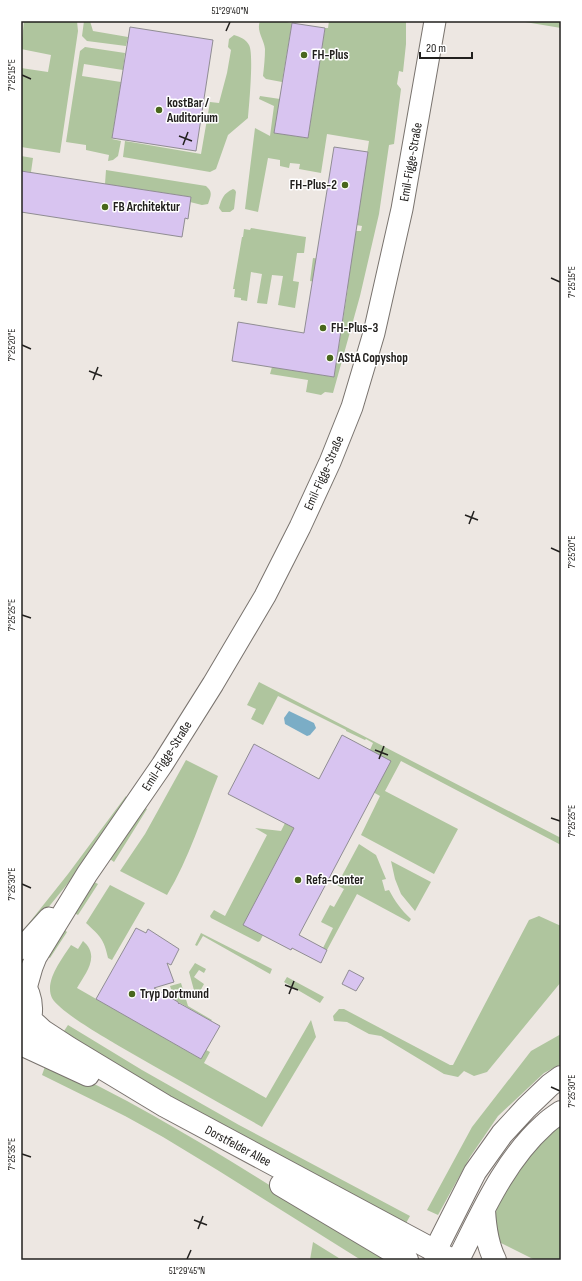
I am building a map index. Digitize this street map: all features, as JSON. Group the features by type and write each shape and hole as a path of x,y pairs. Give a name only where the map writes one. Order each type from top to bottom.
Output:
{"main road":[{"name":"Emil-Figge-Straße","path":"21,1041 31,1020 31,1002 24,984"},
{"name":"Dorstfelder Allee","path":"31,1020 55,1039 116,1078 441,1257"},
{"name":"Dorstfelder Allee","path":"21,1044 80,1070 185,1127 407,1260"},
{"path":"441,1257 475,1172 502,1134 535,1099 550,1085 561,1078"},
{"path":"458,1260 484,1210 510,1165 544,1125 561,1112"},
{"path":"484,1210 485,1230 495,1260"}],"street":[{"name":"Emil-Figge-Straße","path":"24,984 36,957 87,874 177,742 265,596 300,527 330,462 352,407 374,333 402,209 435,21"},
{"name":"Emil-Figge-Straße","path":"21,949 87,874"}],"green space":[{"path":"24,21 77,21 78,31 60,153 21,147 21,68 48,72 51,55 21,49"},
{"path":"84,21 90,21 93,31 128,37 126,46 87,41 82,36"},
{"path":"260,21 281,21 292,23 282,82 266,79 263,76 265,49 259,28"},
{"path":"329,21 406,21 406,44 403,72 399,71 397,84 401,89 394,144 389,145 379,214 360,296 333,393 325,392 321,395 306,392 308,380 270,374 272,367 334,377 348,287 310,281 313,258 350,263 356,231 361,231 362,226 356,225 369,141 327,134 321,173 299,169 300,164 290,163 289,168 280,166 280,160 268,158 258,212 245,209 255,128 270,136 274,106 259,99 260,96 280,99 275,133 308,138 325,28 328,28"},
{"path":"519,21 561,21 561,28"},
{"path":"234,35 241,37 246,41 250,50 251,80 248,118 228,135 216,169 210,172 123,157 125,141 201,154 210,102 219,103 231,50 228,47 229,39"},
{"path":"85,47 125,53 123,70 84,64 82,76 121,82 112,139 121,141 118,156 113,160 108,161 109,155 86,150 86,145 66,142 80,51"},
{"path":"21,156 33,158 31,172 21,171"},
{"path":"106,170 206,186 211,194 208,204 202,205 190,202 191,197 105,184"},
{"path":"233,189 236,192 234,209 230,212 222,212 219,208 222,199"},
{"path":"251,228 306,237 304,253 297,253 293,281 299,282 295,308 278,305 283,276 272,275 267,304 257,303 262,274 251,272 247,301 234,297 235,289 233,289 242,237 244,229 250,230"},
{"path":"259,682 561,838 561,845 401,761 385,791 458,829 434,874 361,835 380,796 373,792 370,750 373,743 346,731 278,696 263,725 251,719 256,709 247,705"},
{"path":"186,760 218,776 189,852 167,895 120,871 145,834"},
{"path":"126,796 128,799 73,877 21,941 21,933 68,874"},
{"path":"144,807 147,809 114,862 110,859"},
{"path":"287,819 294,827 263,935 258,942 211,918 210,916 214,910 225,916 267,835 255,828 281,831"},
{"path":"359,844 376,855 386,879 382,880 385,891 389,890 398,905 411,919 409,922 357,894 327,950 323,948 333,928 321,922 330,905 334,907 344,889 337,885"},
{"path":"391,861 431,882 415,911 401,894 395,879"},
{"path":"94,882 98,884 78,915 74,913"},
{"path":"110,885 145,903 112,960 108,958 101,938 86,923"},
{"path":"539,916 561,926 561,982 487,1072 474,1076 464,1071 458,1077 444,1074 381,1036 369,1034 347,1022 334,1021 333,1016 339,1009 344,1009 450,1065 453,1065 529,920"},
{"path":"63,929 67,932 50,958 46,956"},
{"path":"201,933 272,969 270,974 203,936 197,946 195,945"},
{"path":"83,941 91,953 91,959 90,965 77,988 201,1059 206,1050 210,1052 204,1063 266,1098 311,1020 316,1037 262,1127 103,1037 73,1017 57,1004 52,998 50,991 52,977 71,945 78,949"},
{"path":"195,963 206,969 204,973 199,970 194,977 204,984 198,995 195,994 189,972"},
{"path":"287,977 324,997 320,1003 284,982"},
{"path":"181,983 188,1006 212,1020 211,1021 175,1000 170,986"},
{"path":"68,1025 142,1070 239,1125 410,1216 405,1225 60,1037"},
{"path":"561,1034 561,1064 544,1073 498,1116 470,1157 438,1215 427,1210 472,1127 531,1051"},
{"path":"47,1061 135,1106 221,1155 389,1260 361,1260 163,1137 125,1116 42,1075"},
{"path":"561,1120 561,1260 535,1260 497,1241 495,1223 497,1203 525,1156"},
{"path":"313,1242 342,1260 310,1260"}],"water":[{"path":"289,711 314,723 316,728 310,735 307,736 285,724 284,718"}],"building":[{"name":"FH-Plus","path":"292,23 325,28 308,138 274,133"},
{"name":"kostBar / Auditorium","path":"130,27 213,40 196,151 112,138"},
{"path":"334,147 368,152 334,377 232,361 238,322 304,333"},
{"name":"FB Architektur","path":"21,171 191,197 188,219 185,218 182,237 21,212"},
{"name":"Refa-Center","path":"342,735 391,761 299,935 327,950 321,963 292,948 291,950 243,925 294,828 228,794 254,744 319,779"},
{"name":"Tryp Dortmund","path":"136,928 146,933 148,929 179,949 171,965 167,963 174,982 154,988 179,1004 220,1026 201,1059 96,999"},
{"path":"349,970 364,978 356,991 342,984"}],"place":[{"name":"FH-Plus","path":"304,55"},
{"name":"kostBar / Auditorium","path":"159,110"},
{"name":"FH-Plus-2","path":"345,185"},
{"name":"FB Architektur","path":"105,207"},
{"name":"FH-Plus-3","path":"323,328"},
{"name":"AStA Copyshop","path":"330,358"},
{"name":"Refa-Center","path":"298,880"},
{"name":"Tryp Dortmund","path":"132,994"}]}
